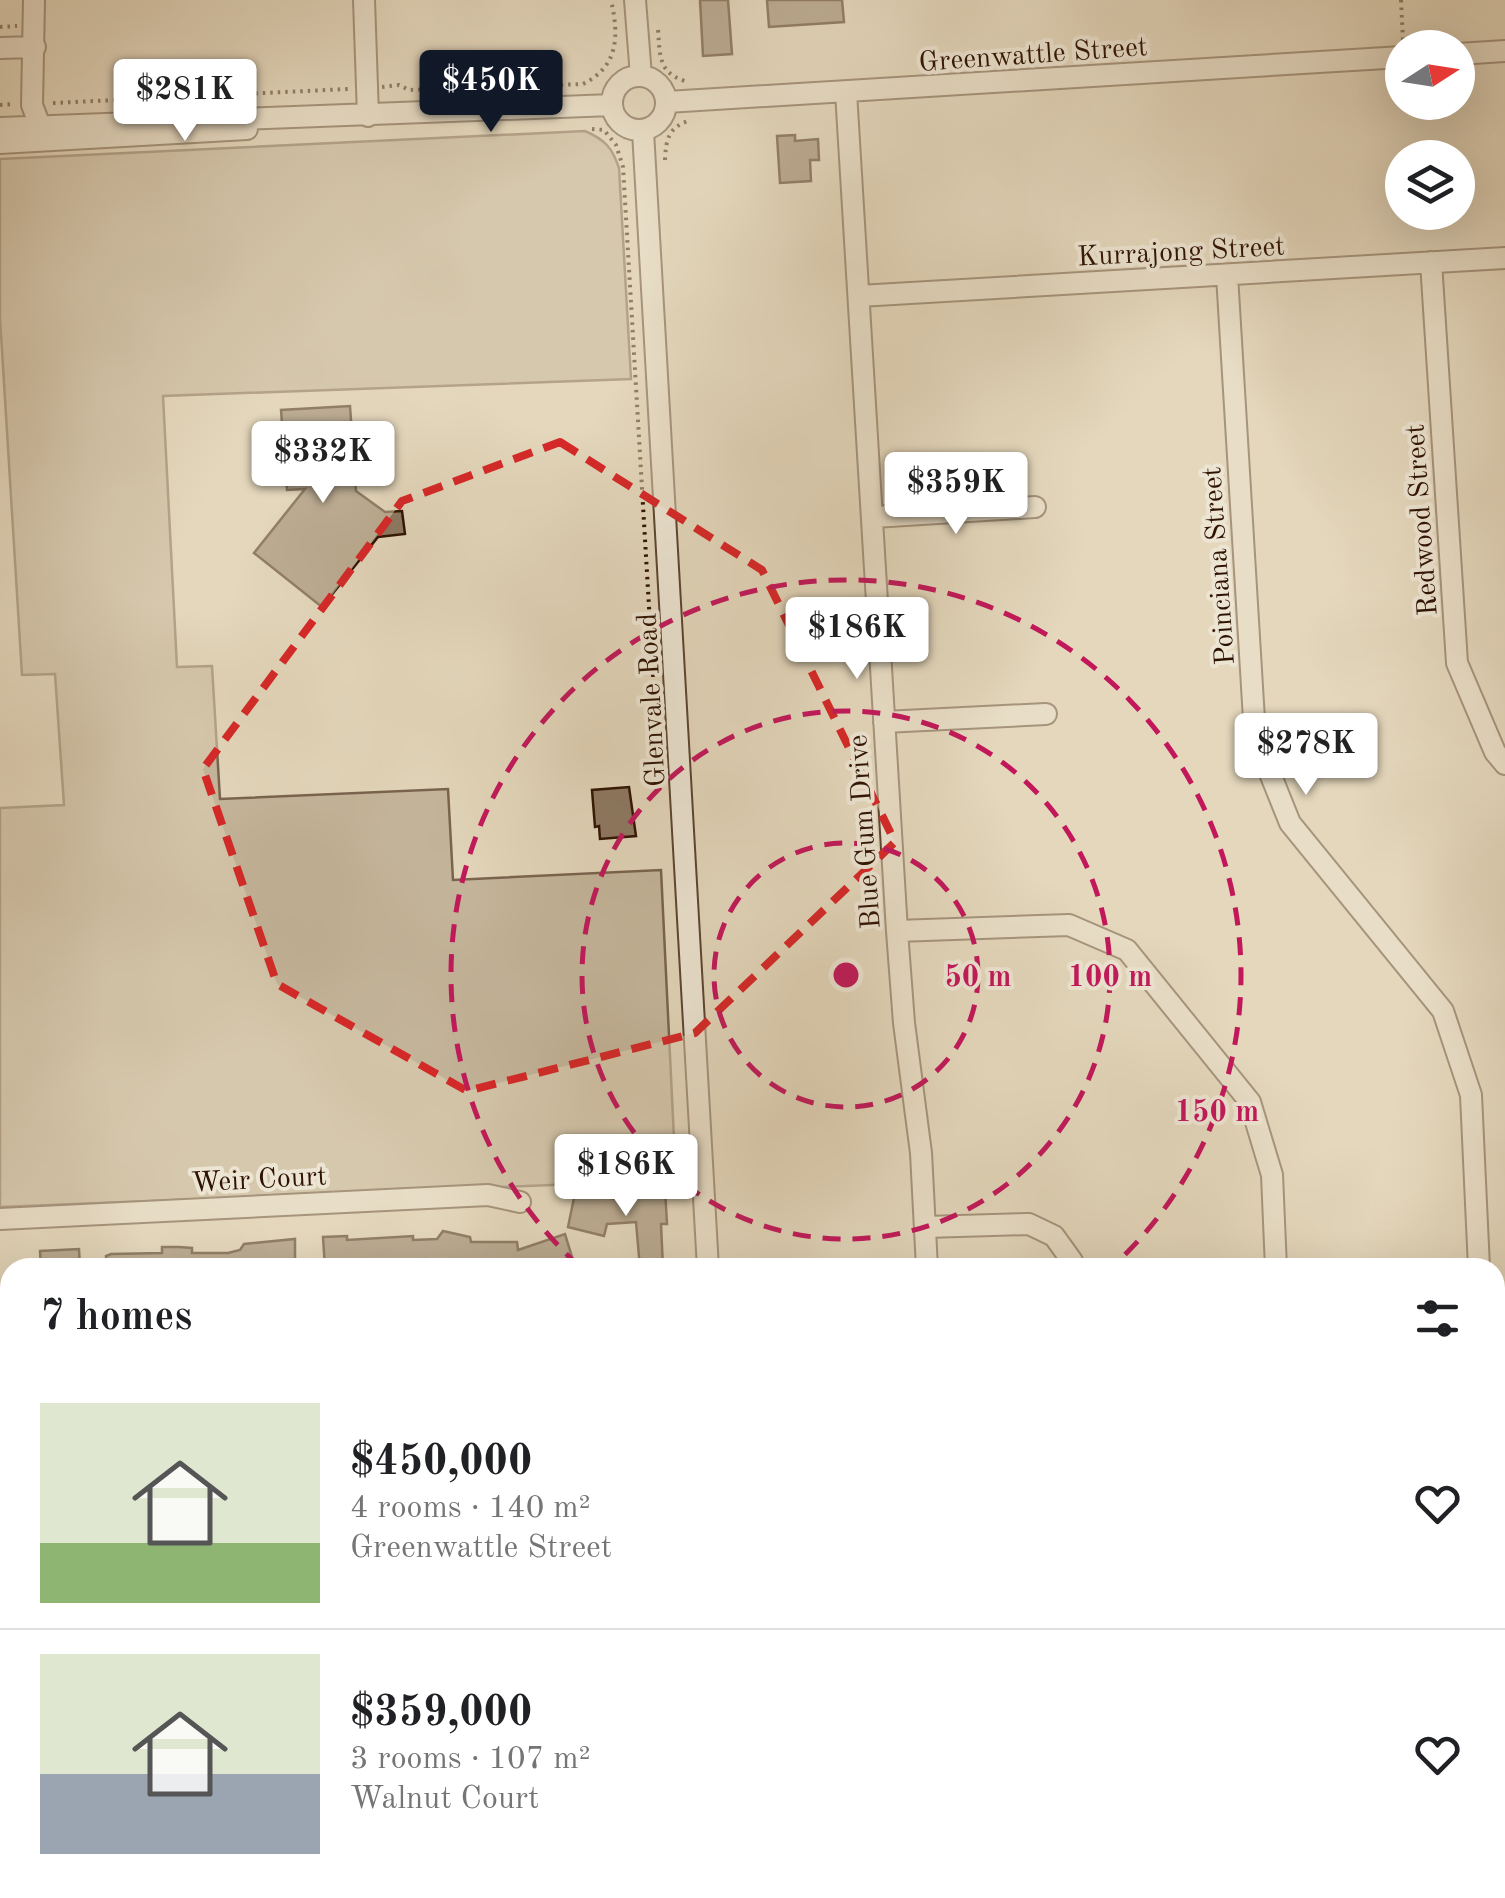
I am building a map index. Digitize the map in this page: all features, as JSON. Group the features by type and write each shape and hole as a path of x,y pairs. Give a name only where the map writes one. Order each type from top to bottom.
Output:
{"street":[{"path":"34,0 34,47 30,60 39,119"},
{"path":"364,0 368,116"},
{"path":"635,0 640,76"},
{"path":"0,48 34,47"},
{"name":"Greenwattle Street","path":"667,102 1385,50"},
{"path":"1475,53 1505,50"},
{"path":"640,76 659,84 667,102 660,121 644,131 624,126 614,115 612,105 622,82 640,76"},
{"name":"Blue Gum Drive","path":"846,92 897,931 921,1153 926,1258"},
{"path":"0,128 39,119 368,116 612,105"},
{"path":"0,143 39,119"},
{"name":"Glenvale Road","path":"644,131 707,1258"},
{"name":"Kurrajong Street","path":"860,296 1505,258"},
{"name":"Redwood Street","path":"1431,262 1457,663 1495,752 1505,764"},
{"name":"Poinciana Street","path":"1227,275 1255,736 1290,823 1443,1011 1471,1095 1479,1258"},
{"path":"874,517 1035,507"},
{"path":"884,722 1046,714"},
{"path":"897,931 1069,925 1128,950 1250,1102 1272,1175 1276,1258"},
{"name":"Weir Court","path":"0,1219 488,1195 520,1202"},
{"path":"924,1227 1029,1224 1054,1236 1069,1258"}],"path":[{"path":"0,105 39,119 399,85 409,90 583,84 604,71 613,53 611,0"},
{"path":"1401,0 1402,30"},
{"path":"660,48 665,70 677,79 692,82"},
{"path":"666,148 672,128 696,119"},
{"path":"592,129 604,130 616,145 622,167 659,776"}],"highlighted area":[{"path":"560,442 762,570 895,842 695,1033 467,1091 277,984 203,769 402,501"}],"shaded area":[{"path":"585,131 607,145 619,168 631,379 163,396 177,667 212,666 220,799 448,789 453,880 661,870 676,1180 0,1207 0,808 64,805 55,674 22,675 0,318 0,159"}],"building":[{"path":"700,0 728,0 732,54 703,56"},
{"path":"767,0 842,0 844,22 769,27"},
{"path":"795,135 795,141 818,139 819,160 810,160 811,181 780,183 777,136"},
{"path":"350,406 356,491 385,512 402,511 405,534 378,537 322,607 254,553 305,489 287,490 281,410"},
{"path":"629,787 636,836 600,839 599,826 595,827 592,790"},
{"path":"665,1189 667,1224 661,1224 663,1258 639,1258 636,1222 607,1224 604,1236 568,1227 575,1193 619,1199 619,1192"},
{"path":"443,1231 470,1237 471,1242 517,1242 518,1250 565,1234 572,1257 324,1258 323,1237 437,1239"},
{"path":"295,1239 295,1258 106,1258 111,1254 162,1253 162,1247 192,1248 192,1253 228,1253 240,1250 244,1244"},
{"path":"79,1249 79,1258 40,1258 40,1251"}]}
